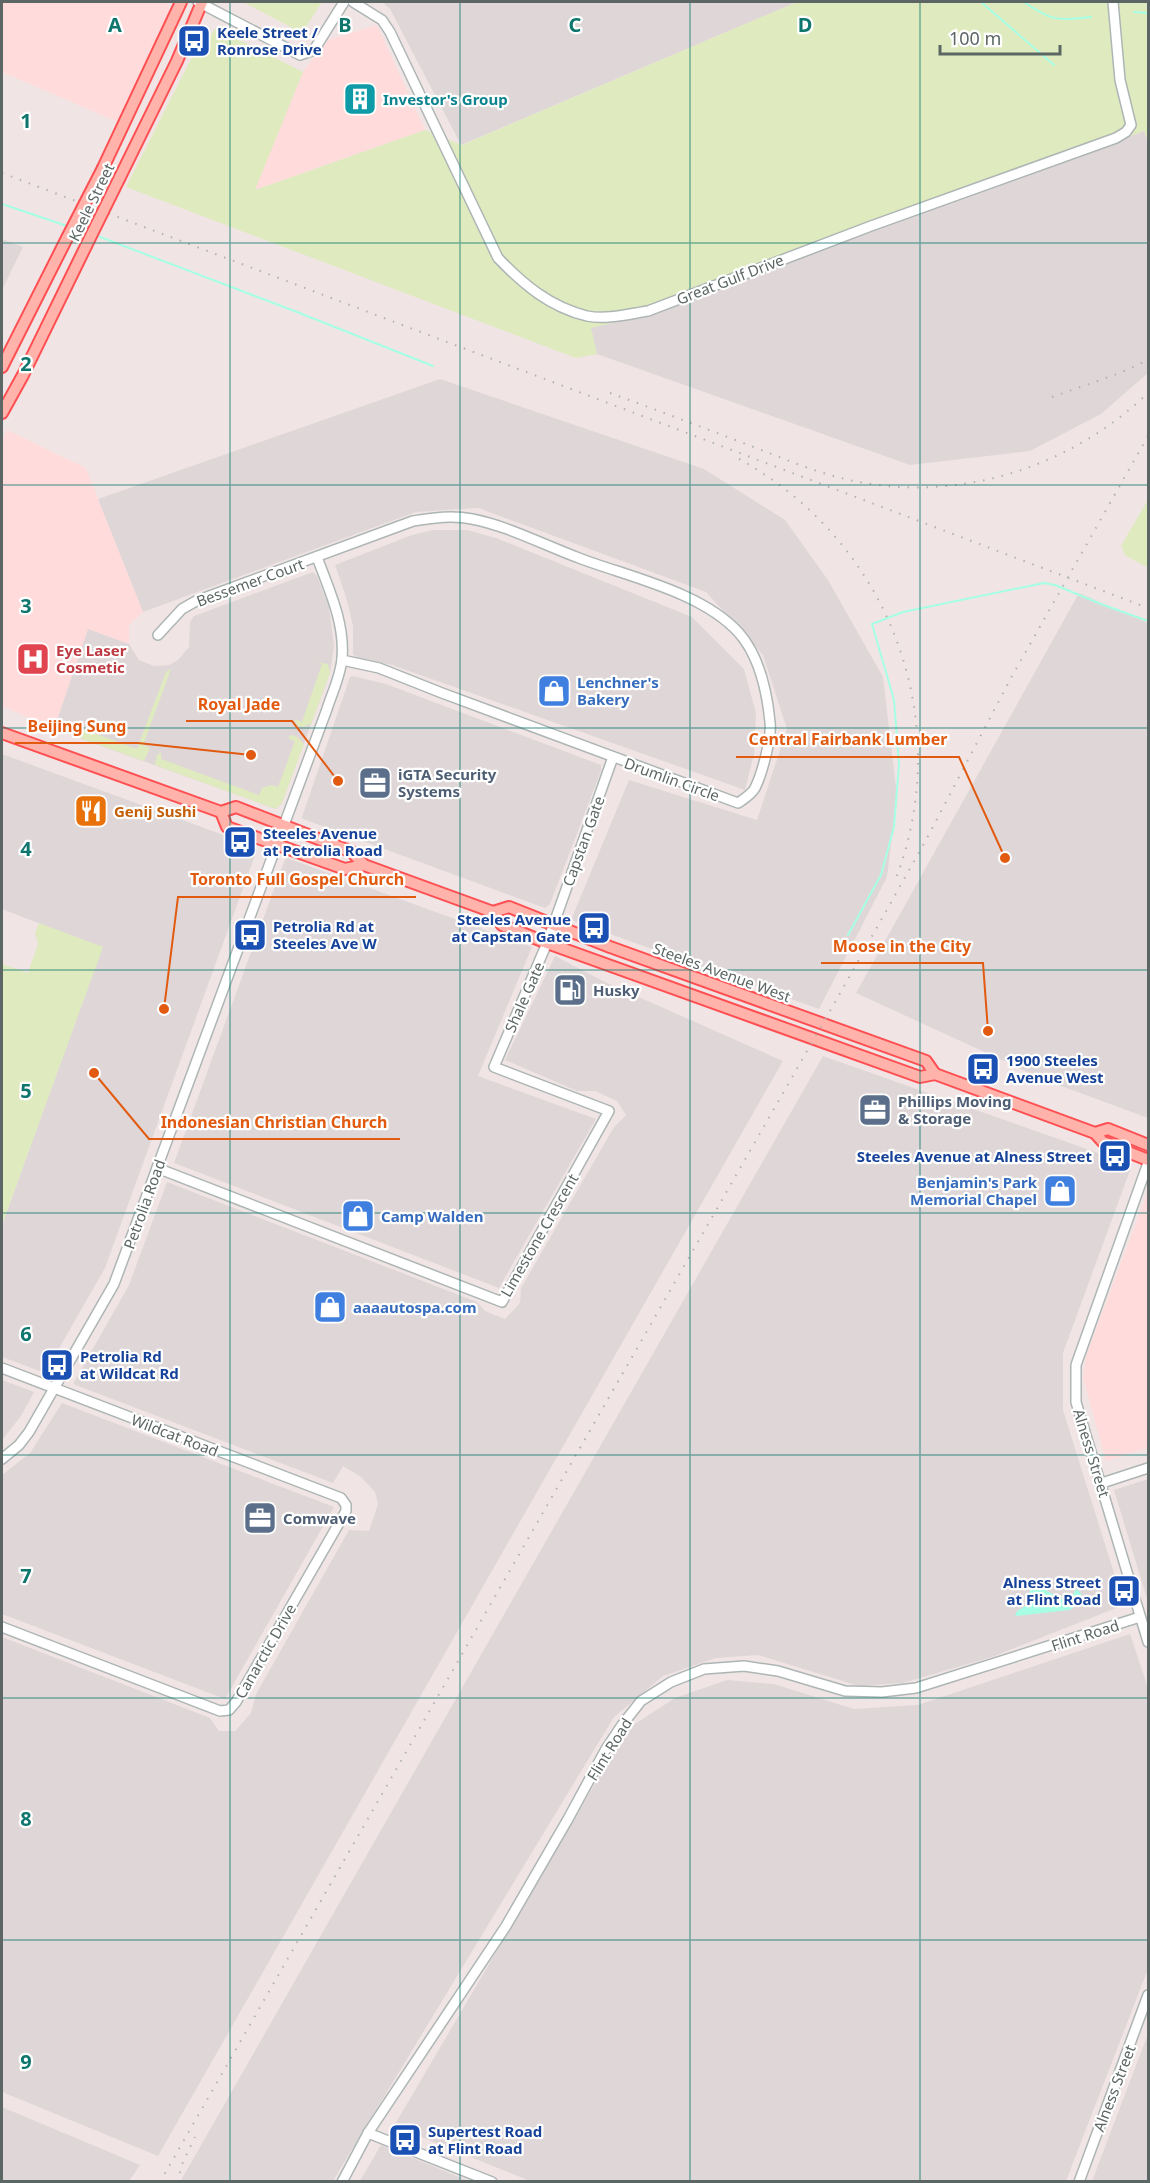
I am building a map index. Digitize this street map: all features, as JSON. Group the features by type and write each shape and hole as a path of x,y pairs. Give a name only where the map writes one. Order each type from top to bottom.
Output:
{"main road":[{"name":"Keele Street","path":"2,367 103,168 181,2"},
{"name":"Keele Street","path":"2,413 23,375 177,61 200,2"},
{"name":"Steeles Avenue West","path":"2,733 221,812 236,807 352,852 364,865 493,912 508,908 926,1061 935,1074"},
{"name":"Steeles Avenue West","path":"221,812 227,827 345,869 364,865"},
{"name":"Steeles Avenue West","path":"493,912 502,925 548,943 920,1077 935,1074 1095,1133 1104,1142 1149,1161"},
{"name":"Steeles Avenue West","path":"1095,1133 1107,1129 1149,1145"}],"street":[{"path":"200,2 300,55 314,50 344,2"},
{"name":"Great Gulf Drive","path":"353,2 382,20 390,32 498,258 525,285 552,303 589,316 621,316 648,311 871,226 1116,138 1126,132 1131,125 1120,80 1113,2"},
{"name":"Drumlin Circle","path":"317,557 413,522 442,517 471,519 603,568 660,586 721,616 739,633 752,652 762,675 768,700 771,734 755,789 738,803 379,668 342,660"},
{"path":"317,557 337,609 342,660"},
{"name":"Bessemer Court","path":"158,635 182,609 196,602 317,557"},
{"name":"Petrolia Road","path":"2,1459 24,1439 114,1284 327,709 342,660"},
{"name":"Capstan Gate","path":"554,926 613,757"},
{"name":"Shale Gate","path":"494,1067 554,926"},
{"name":"Limestone Crescent","path":"157,1168 502,1302 609,1111 494,1067"},
{"name":"Alness Street","path":"1149,1161 1076,1365 1076,1402 1149,1642"},
{"name":"Wildcat Road","path":"2,1368 341,1498 346,1504"},
{"path":"1102,1483 1149,1468"},
{"name":"Canarctic Drive","path":"2,1627 220,1711 229,1710 236,1702 346,1511 346,1504"},
{"name":"Flint Road","path":"342,2181 368,2133 506,1926 606,1749 641,1701 671,1682 704,1669 744,1666 778,1671 845,1692 882,1692 916,1688 1140,1617"},
{"name":"Alness Street","path":"1078,2181 1144,2019 1149,1995"},
{"path":"368,2133 492,2181"}],"shaded area":[{"path":"2,2 168,2 170,10 118,122 2,72"},
{"path":"243,2 322,2 302,33"},
{"path":"382,2 797,2 461,145 390,9"},
{"path":"797,2 1148,2 1148,141 1144,131 645,315 591,328 597,354 576,358 126,187 191,59 216,28 303,72 255,190 425,130 462,145"},
{"path":"377,25 425,130 254,190 303,72 328,40"},
{"path":"1144,131 1148,141 1148,373 1101,414 1030,451 910,465 597,354 590,328 645,315"},
{"path":"2,239 23,247 2,290"},
{"path":"440,379 704,469 785,520 828,580 883,677 897,796 887,877 819,1009 571,920 629,780 757,820 787,729 763,655 706,592 478,508 416,512 143,612 98,499"},
{"path":"7,430 86,468 143,612 129,625 129,644 88,630 54,729 2,706 2,441"},
{"path":"1147,501 1148,568 1125,555 1121,546"},
{"path":"433,530 467,530 496,538 692,617 744,669 756,713 754,754 745,790 392,665 356,657 353,654 353,626 335,565 412,535"},
{"path":"313,572 317,576 329,607 334,646 330,673 282,803 276,809 54,729 88,629 129,644 139,660 154,666 169,665 178,660 189,647 190,622 194,616"},
{"path":"1079,593 1148,623 1148,1118 1045,1080 856,993"},
{"path":"316,662 328,664 330,673 311,724 298,726 294,719 302,722 322,664"},
{"path":"171,669 143,745 150,748 144,761 55,729 58,720 137,749 166,672"},
{"path":"350,677 386,684 601,765 601,771 550,904 545,908 303,819"},
{"path":"291,735 304,744 282,803 276,809 155,765 157,755 161,752 161,759 259,795 262,788 271,785 278,787 295,741 288,738"},
{"path":"2,754 256,847 257,850 105,1268 45,1373 2,1357 2,1225 102,948 2,909"},
{"path":"287,858 532,947 478,1076 596,1119 499,1288 174,1163"},
{"path":"39,923 103,947 2,1225 2,964 28,973 38,944 35,933"},
{"path":"555,956 605,982 783,1061 158,2156 2,2092 2,1637 210,1718 219,1731 235,1731 251,1713 256,1694 349,1530 369,1531 378,1504 375,1492 361,1477 343,1466 333,1483 73,1384 129,1285 167,1182 477,1302 485,1311 505,1319 520,1303 521,1288 614,1127 626,1115 617,1101 595,1091 577,1091 505,1060"},
{"path":"823,1056 1132,1165 1063,1353 1063,1410 1124,1605 992,1657 903,1683 859,1686 758,1655 716,1658 663,1676 614,1717 333,2181 180,2182"},
{"path":"1148,1191 1148,1448 1106,1461 1083,1378 1086,1356"},
{"path":"2,1380 34,1392 21,1416 2,1440"},
{"path":"62,1403 334,1507 225,1699 2,1614 2,1475 30,1453"},
{"path":"1148,1479 1148,1602 1114,1490"},
{"path":"1035,1585 1069,1602 1076,1589 1082,1596 1069,1610 1015,1616 1017,1611 1027,1605 1030,1590"},
{"path":"1130,1634 1148,1688 1148,1969 1066,2181 530,2181 394,2126 627,1729 675,1698 727,1680 774,1684 854,1709 918,1705"},
{"path":"1148,2034 1148,2181 1092,2181"},
{"path":"2,2107 140,2165 129,2181 2,2181"},
{"path":"381,2145 469,2181 360,2181"}],"waterway":[{"path":"981,2 1054,65"},
{"path":"1024,2 1055,18 1091,17"},
{"path":"1134,12 1148,13"},
{"path":"2,204 70,227"},
{"path":"75,229 87,233"},
{"path":"95,235 433,366"},
{"path":"848,935 881,875 894,827 899,764 894,700 872,624 903,612 1044,583 1055,585 1148,621"}],"railway":[{"path":"2,173 1148,608"},
{"path":"1052,397 1120,373 1148,360"},
{"path":"610,393 802,466 854,481 894,487 934,487 973,482 1012,473 1049,459 1084,441 1118,419 1148,393"},
{"path":"160,2182 834,1004 926,840 1012,676 1148,436"},
{"path":"739,459 792,494 836,537 871,587 897,641 913,699 918,759 912,820 895,881"},
{"path":"177,2182 183,2162 195,2137"}],"place":[{"name":"Keele Street / Ronrose Drive","path":"194,41"},
{"name":"Investor's Group","path":"360,99"},
{"name":"Eye Laser Cosmetic","path":"33,659"},
{"name":"Lenchner's Bakery","path":"554,691"},
{"name":"Beijing Sung","path":"251,755"},
{"name":"Royal Jade","path":"338,781"},
{"name":"iGTA Security Systems","path":"375,783"},
{"name":"Genij Sushi","path":"91,811"},
{"name":"Steeles Avenue at Petrolia Road","path":"240,842"},
{"name":"Central Fairbank Lumber","path":"1005,858"},
{"name":"Steeles Avenue at Capstan Gate","path":"594,928"},
{"name":"Petrolia Rd at Steeles Ave W","path":"250,935"},
{"name":"Husky","path":"570,990"},
{"name":"Toronto Full Gospel Church","path":"164,1009"},
{"name":"Moose in the City","path":"988,1031"},
{"name":"1900 Steeles Avenue West","path":"983,1069"},
{"name":"Indonesian Christian Church","path":"94,1073"},
{"name":"Phillips Moving & Storage","path":"875,1110"},
{"name":"Steeles Avenue at Alness Street","path":"1115,1156"},
{"name":"Benjamin's Park Memorial Chapel","path":"1060,1191"},
{"name":"Camp Walden","path":"358,1216"},
{"name":"aaaautospa.com","path":"330,1307"},
{"name":"Petrolia Rd at Wildcat Rd","path":"57,1365"},
{"name":"Comwave","path":"260,1518"},
{"name":"Alness Street at Flint Road","path":"1124,1591"},
{"name":"Supertest Road at Flint Road","path":"405,2140"}]}
